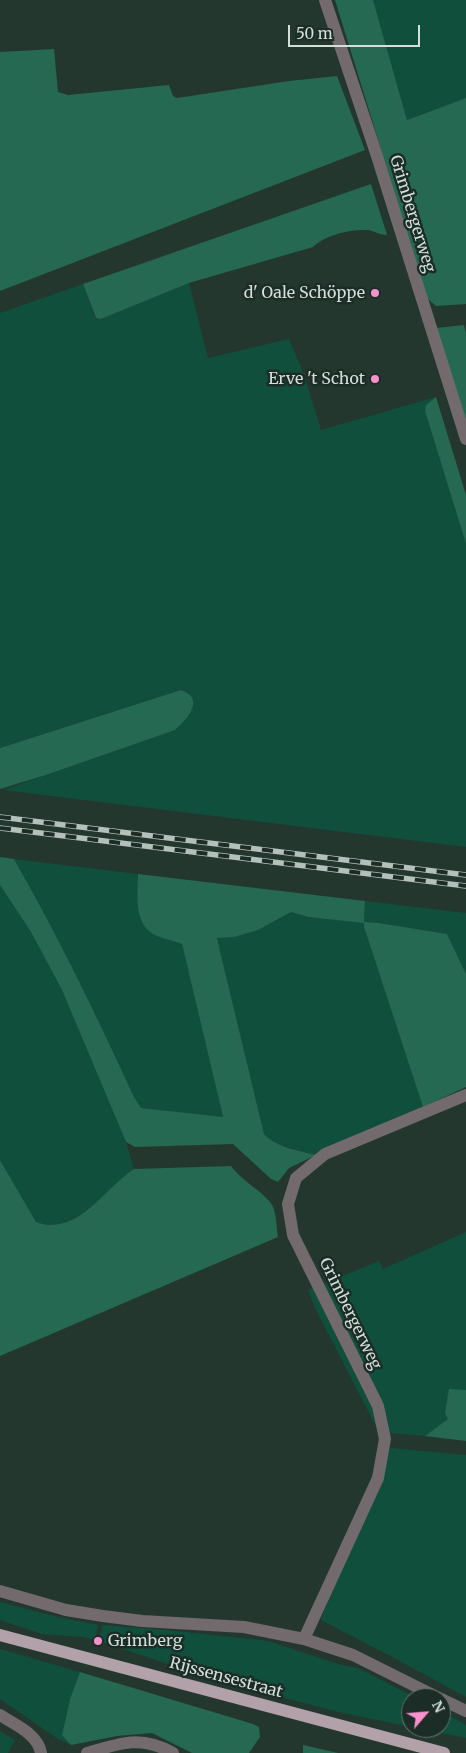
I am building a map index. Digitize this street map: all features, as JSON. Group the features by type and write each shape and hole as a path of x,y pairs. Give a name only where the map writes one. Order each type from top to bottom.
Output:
{"main road":[{"name":"Rijssensestraat","path":"0,1635 444,1753"}],"street":[{"name":"Grimbergerweg","path":"325,0 377,156 466,439"},
{"name":"Grimbergerweg","path":"304,1639 378,1478 385,1440 378,1406 293,1234 288,1204 296,1178 325,1154 466,1095"},
{"path":"0,1591 66,1610 103,1616 142,1621 244,1627 304,1639 352,1656 417,1688"},
{"path":"451,1704 466,1711"},
{"path":"0,1715 34,1738 38,1743 41,1753"},
{"path":"87,1753 132,1742 150,1742 173,1753"}],"green space":[{"path":"335,0 373,0 407,120 466,98 466,304 436,306 427,298"},
{"path":"373,0 466,0 466,98 407,120"},
{"path":"54,49 58,92 68,95 169,85 173,96 177,98 289,81 337,76 365,150 0,291 0,52"},
{"path":"371,184 387,235 368,230 338,234 324,239 313,247 189,283 101,319 96,318 83,284"},
{"path":"189,283 208,358 289,339 303,372 321,430 436,397 426,405 425,411 466,544 466,847 3,790 174,730 192,698 188,693 181,690 0,748 0,313 83,284 95,318 101,319"},
{"path":"464,325 466,333 466,430 436,328"},
{"path":"436,397 466,495 466,544 425,411 426,405"},
{"path":"181,690 188,694 193,704 189,715 175,730 0,789 0,748"},
{"path":"0,857 14,859 62,947 141,1108 223,1117 182,944 156,935 144,926 138,904 138,874 365,901 364,922 447,934 466,974 466,1087 423,1107 364,923 308,917 291,912 258,930 234,937 217,938 264,1134 281,1145 316,1155 289,1168 278,1182 271,1179 233,1144 135,1147 126,1142 62,990 31,932 0,885"},
{"path":"14,859 138,874 138,905 163,937 182,943 223,1118 141,1108 62,947"},
{"path":"0,885 31,932 62,990 126,1142 134,1169 77,1217 51,1225 36,1222 0,1160"},
{"path":"365,901 466,913 466,974 447,934 379,923 364,923 423,1107 316,1155 279,1145 269,1140 264,1134 217,937 238,935 256,930 291,912 308,917 364,922"},
{"path":"0,1160 36,1222 51,1225 65,1223 78,1217 134,1169 231,1166 272,1205 278,1237 0,1356"},
{"path":"466,1232 466,1390 449,1390 449,1419 425,1436 379,1432 314,1306 308,1290 379,1261 383,1269"},
{"path":"449,1389 466,1390 466,1441 425,1436 448,1419 445,1413"},
{"path":"380,1447 466,1455 466,1697 321,1620 380,1452"},
{"path":"0,1602 98,1625 95,1640 82,1637 42,1634 0,1620"},
{"path":"102,1625 268,1641 341,1665 358,1668 401,1690 401,1725 338,1712 210,1678 99,1641"},
{"path":"0,1649 80,1672 70,1699 62,1734 71,1745 58,1739 0,1699"},
{"path":"80,1672 253,1724 259,1727 260,1737 249,1753 192,1753 152,1733 117,1736 71,1745 62,1735 70,1699"},
{"path":"451,1717 466,1725 466,1738 451,1735"},
{"path":"0,1731 15,1740 8,1753 0,1753"},
{"path":"303,1745 338,1753 303,1753"}],"railway":[{"path":"0,817 466,875"},
{"path":"0,828 466,886"}],"place":[{"name":"d' Oale Schöppe","path":"375,293"},
{"name":"Erve 't Schot","path":"375,379"},
{"name":"Grimberg","path":"98,1641"}]}
